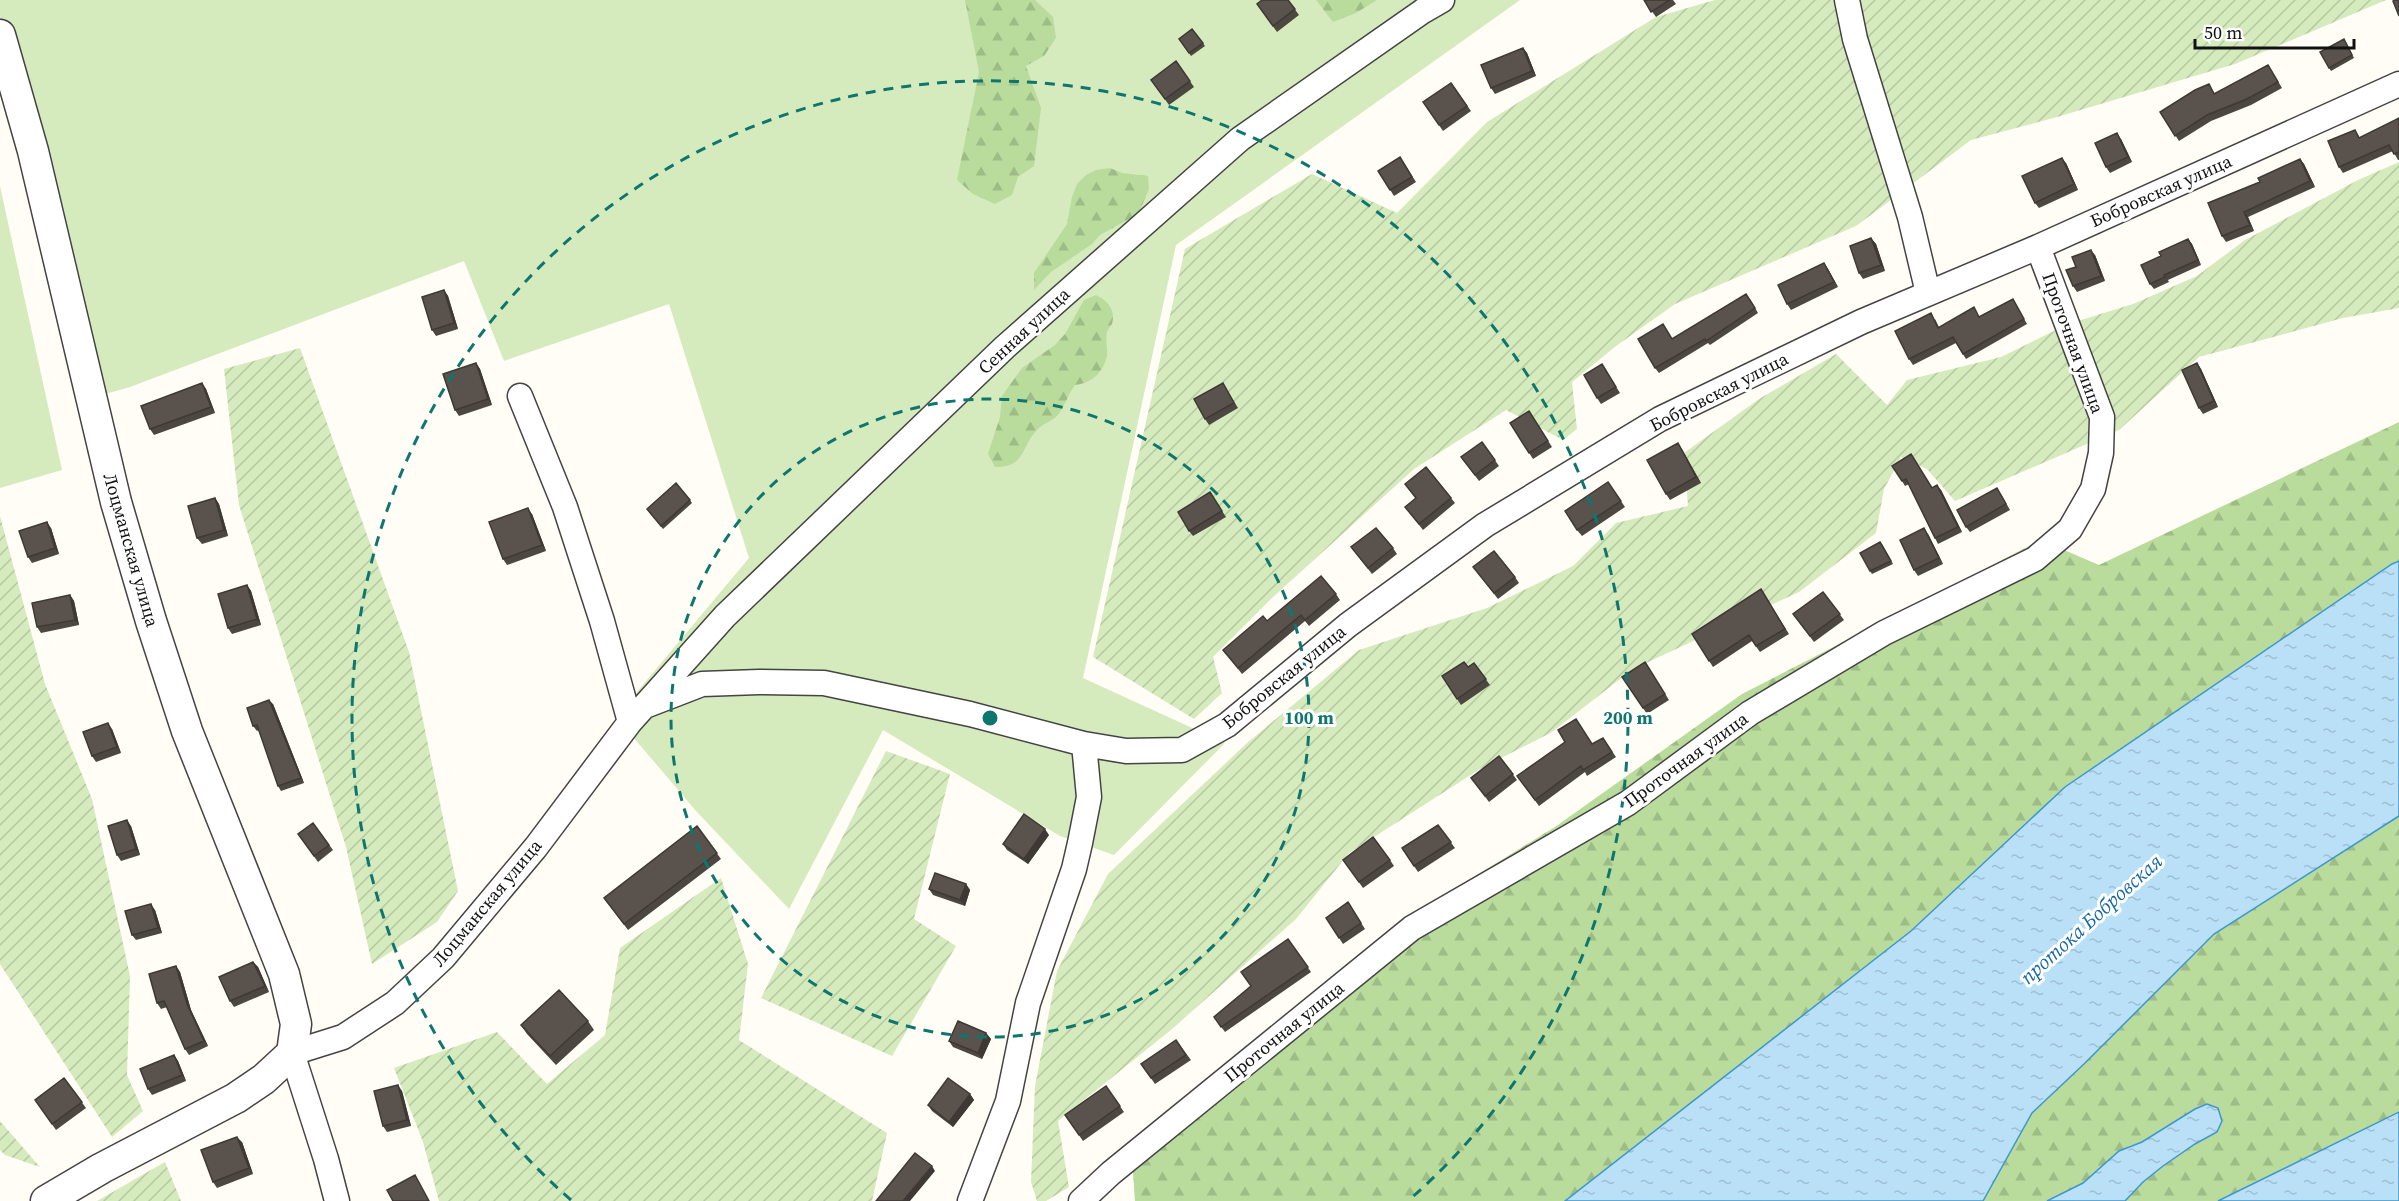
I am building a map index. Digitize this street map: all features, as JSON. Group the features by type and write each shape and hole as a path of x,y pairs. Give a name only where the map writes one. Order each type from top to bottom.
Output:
{"street":[{"name":"Сенная улица","path":"637,714 725,616 1005,347 1131,234 1240,139 1442,0"},
{"path":"1847,0 1856,39 1910,218 1928,293"},
{"name":"Лоцманская улица","path":"0,35 33,151 116,502 151,621 187,731 284,974 296,1024 292,1053 337,1201"},
{"name":"Бобровская улица","path":"637,714 702,684 824,683 970,714 1084,744 1126,751 1182,750 1227,725 1348,625 1496,519 1659,419 1860,322 2038,247 2399,84"},
{"name":"Проточная улица","path":"1081,1201 1111,1173 1412,928 1628,803 1750,713 1884,633 2035,559 2070,529 2093,489 2101,453 2102,417 2038,247"},
{"path":"520,396 565,507 602,621 637,714"},
{"name":"Лоцманская улица","path":"46,1201 102,1168 236,1098 264,1079 292,1053 343,1037 395,1003 443,958 536,847 637,714"},
{"path":"970,1201 1008,1101 1028,1003 1078,852 1089,797 1084,744"}],"green space":[{"path":"0,0 1520,0 1176,245 1083,678 1225,743 1114,855 1060,836 883,730 789,909 696,811 616,717 749,558 669,304 504,361 464,261 130,387 91,398 0,35"},
{"path":"965,0 1035,0 1053,17 1056,38 1044,56 1026,66 1041,108 1034,166 1018,177 1012,195 995,204 973,194 957,180 979,72"},
{"path":"1316,0 1377,0 1356,13 1333,22"},
{"path":"1715,0 2386,0 2235,64 1971,140 1856,226 1675,304 1616,346 1572,382 1577,429 1563,440 1506,410 1414,469 1272,598 1213,657 1222,693 1194,719 1093,657 1185,249 1312,174 1397,213 1487,122 1656,17"},
{"path":"2399,162 2399,308 2343,318 2199,357 2119,430 1955,501 1927,469 1901,457 1884,489 1876,533 1799,592 1633,669 1552,732 1480,769 1349,853 1296,919 1172,1029 1058,1121 1069,1187 1046,1201 1037,1201 1031,1182 1035,1086 1057,971 1108,874 1246,744 1359,650 1487,608 1573,566 1616,523 1688,506 1684,453 1759,399 1836,354 1887,405 1907,380 2001,357 2068,324 2133,304 2197,276 2245,240 2358,180"},
{"path":"1110,168 1122,173 1148,176 1149,189 1140,210 1131,218 1100,235 1092,244 1051,272 1034,290 1034,273 1067,224 1077,184 1086,175 1096,170"},
{"path":"0,186 62,470 0,488"},
{"path":"1096,295 1107,303 1113,314 1112,324 1107,332 1107,356 1103,367 1092,379 1075,385 1056,417 1037,430 1017,460 1012,464 995,467 988,454 1000,417 1002,396 1022,368 1055,345 1065,334 1084,300"},
{"path":"300,348 409,652 458,891 437,922 372,964 346,847 239,505 224,369"},
{"path":"2399,422 2399,561 2065,787 1911,931 1565,1201 1135,1201 1131,1144 1407,918 1555,827 1742,694 2041,540 2099,565"},
{"path":"0,516 45,684 92,799 130,976 127,1075 143,1111 112,1137 0,964"},
{"path":"886,751 950,774 914,919 956,946 892,1056 761,998"},
{"path":"2399,816 2399,1112 2218,1201 2125,1201 2163,1166 2217,1132 2222,1121 2218,1108 2207,1104 2142,1142 2129,1146 2083,1183 2047,1201 1983,1201 2032,1113 2214,934"},
{"path":"721,878 748,964 739,1040 887,1133 872,1201 439,1201 423,1142 394,1068 497,1032 547,1084 605,1035 620,948"},
{"path":"0,1121 40,1167 5,1155 0,1150"},
{"path":"165,1162 181,1201 97,1201"}],"water":[{"name":"протока Бобровская","path":"2399,561 2399,816 2214,934 2032,1113 1983,1201 1565,1201 1911,931 2065,787"},
{"path":"2207,1104 2218,1108 2222,1121 2217,1132 2163,1166 2125,1201 2047,1201 2083,1183 2119,1151 2142,1142"},
{"path":"2399,1112 2399,1201 2218,1201"}],"building":[{"path":"1262,0 1288,0 1295,9 1273,26 1257,4"},
{"path":"1644,0 1670,0 1651,12"},
{"path":"2399,0 2399,16 2393,1"},
{"path":"1192,29 1203,43 1189,53 1179,39"},
{"path":"2344,39 2352,55 2329,68 2320,52"},
{"path":"1523,48 1532,71 1491,88 1481,65"},
{"path":"1176,61 1190,81 1165,99 1151,80"},
{"path":"2268,65 2278,82 2247,99 2207,115 2175,136 2160,112 2195,90 2209,84 2214,94"},
{"path":"1451,83 1467,106 1439,125 1423,102"},
{"path":"2399,118 2399,152 2394,154 2389,145 2339,167 2328,141 2355,130 2359,138"},
{"path":"2117,133 2128,157 2106,167 2095,143"},
{"path":"1400,157 1412,177 1390,190 1378,171"},
{"path":"2062,158 2074,184 2035,203 2022,176"},
{"path":"2300,159 2310,181 2244,212 2250,225 2222,236 2208,203 2260,182 2258,178"},
{"path":"1871,238 1881,265 1859,273 1850,246"},
{"path":"2188,239 2198,260 2150,284 2141,265 2161,256 2159,252"},
{"path":"2091,250 2101,276 2073,286 2066,270 2076,267 2072,257"},
{"path":"1824,263 1834,282 1787,304 1778,285"},
{"path":"444,290 454,323 432,330 422,297"},
{"path":"1746,294 1755,308 1706,341 1705,339 1655,368 1638,339 1663,324 1672,339"},
{"path":"2013,299 2024,319 1963,354 1953,337 1909,359 1895,331 1931,313 1938,328 1974,307 1979,317"},
{"path":"476,363 488,399 455,410 443,374"},
{"path":"2197,363 2214,401 2199,408 2182,370"},
{"path":"1602,364 1616,387 1597,398 1584,375"},
{"path":"202,383 211,407 150,429 141,406"},
{"path":"1223,383 1234,403 1205,419 1194,399"},
{"path":"1529,411 1548,441 1529,453 1510,423"},
{"path":"1482,442 1495,460 1475,475 1461,457"},
{"path":"1678,443 1696,477 1666,494 1647,460"},
{"path":"1911,454 1932,488 1937,485 1958,527 1935,538 1906,479 1902,481 1892,466"},
{"path":"1426,467 1451,498 1419,524 1405,507 1416,498 1405,484"},
{"path":"1608,482 1621,501 1577,530 1565,511"},
{"path":"676,483 690,500 661,526 647,509"},
{"path":"1997,488 2006,504 1966,527 1957,510"},
{"path":"1210,492 1222,511 1189,531 1178,512"},
{"path":"215,498 224,530 197,538 188,506"},
{"path":"528,508 542,545 503,559 489,522"},
{"path":"47,522 55,548 28,557 19,531"},
{"path":"1376,528 1393,548 1368,568 1351,547"},
{"path":"1924,528 1939,558 1914,570 1900,540"},
{"path":"1880,542 1891,561 1870,571 1860,553"},
{"path":"1494,551 1515,577 1494,593 1473,567"},
{"path":"1321,576 1336,594 1305,620 1301,615 1238,668 1223,650 1263,616 1267,621"},
{"path":"247,585 257,619 228,628 218,594"},
{"path":"1761,589 1785,629 1756,646 1749,635 1709,661 1692,634"},
{"path":"1823,592 1840,614 1810,636 1793,614"},
{"path":"70,595 75,620 37,627 32,603"},
{"path":"1464,662 1468,667 1474,663 1486,679 1457,699 1442,676"},
{"path":"1645,662 1665,694 1643,708 1622,677"},
{"path":"269,700 301,778 278,786 257,725 253,726 247,708"},
{"path":"1576,719 1592,744 1603,738 1612,752 1583,770 1581,766 1535,800 1517,776 1565,742 1558,730"},
{"path":"108,723 117,747 92,756 83,732"},
{"path":"1499,756 1513,774 1485,796 1471,778"},
{"path":"1024,814 1045,829 1024,859 1003,844"},
{"path":"127,820 136,849 117,855 108,826"},
{"path":"313,823 329,845 314,856 298,834"},
{"path":"1438,825 1451,842 1414,866 1402,848"},
{"path":"697,826 717,853 624,924 604,898"},
{"path":"1373,837 1390,860 1359,882 1343,860"},
{"path":"935,873 966,884 960,900 929,889"},
{"path":"1348,902 1361,923 1339,938 1326,918"},
{"path":"151,904 158,928 132,935 125,911"},
{"path":"1288,939 1308,967 1221,1027 1214,1017 1251,986 1241,972"},
{"path":"253,962 265,986 230,1001 219,977"},
{"path":"176,966 187,1004 204,1041 185,1049 164,1001 157,1003 149,974"},
{"path":"559,990 588,1021 550,1056 521,1025"},
{"path":"958,1021 986,1033 978,1053 949,1041"},
{"path":"1176,1040 1186,1055 1151,1078 1141,1064"},
{"path":"174,1055 182,1075 148,1089 140,1069"},
{"path":"64,1078 82,1102 52,1124 35,1100"},
{"path":"948,1078 970,1094 949,1122 928,1105"},
{"path":"398,1085 407,1120 383,1126 374,1091"},
{"path":"1106,1086 1120,1106 1079,1135 1065,1115"},
{"path":"237,1137 249,1168 213,1182 201,1150"},
{"path":"915,1153 932,1166 903,1201 876,1201"},
{"path":"415,1175 429,1201 393,1201 387,1190"}]}
